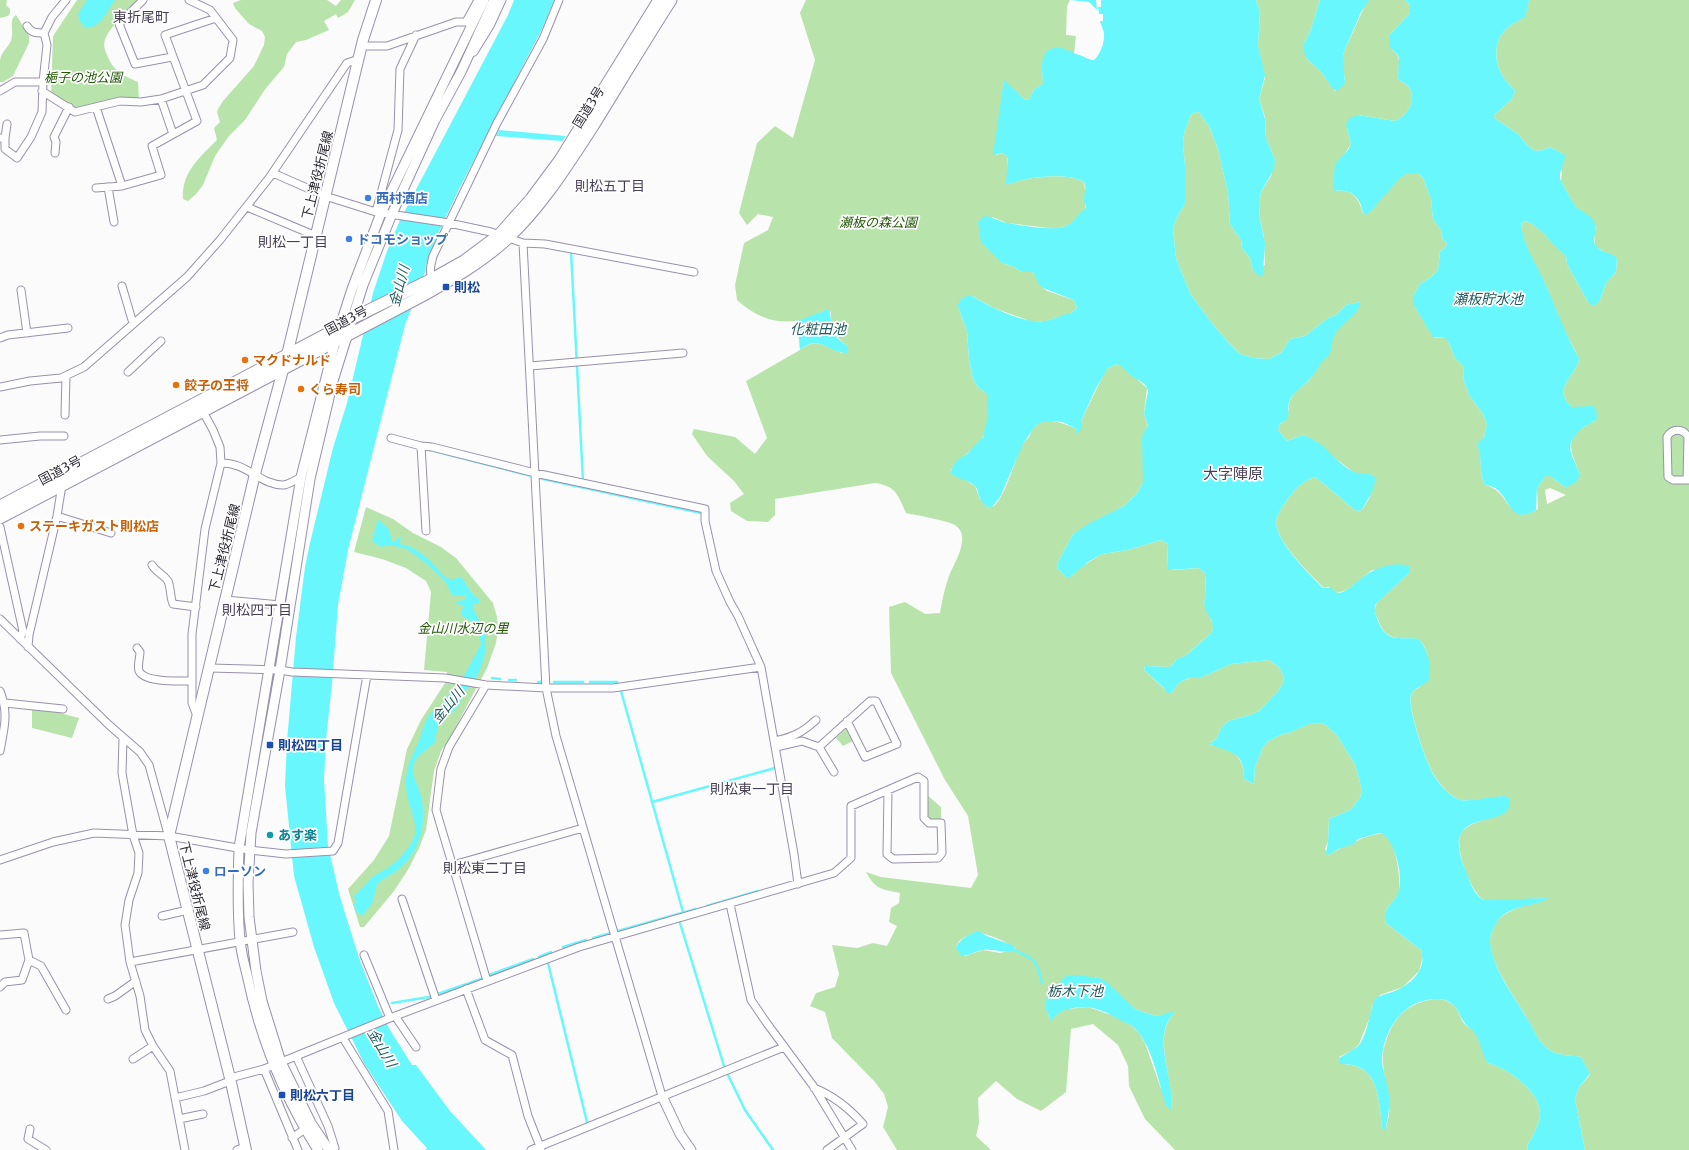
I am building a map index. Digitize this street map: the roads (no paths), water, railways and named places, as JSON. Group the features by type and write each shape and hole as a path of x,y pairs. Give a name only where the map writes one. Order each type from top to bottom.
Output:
{"highway":[{"name":"国道3号","path":"0,518 62,485 200,407 287,355 343,331 363,326 424,295 463,273 484,258 503,236 560,160 659,0"},
{"name":"国道3号","path":"0,506 200,407 282,370 335,342 353,318 430,280 464,261 503,236 534,210 559,178 671,0"}],"main road":[{"name":"下上津役折尾線","path":"243,1149 230,1080 169,836 255,474 287,355 362,46 376,0"}],"street":[{"path":"7,124 2,138 5,149 17,158 31,137 39,122 42,112 42,91 47,45 44,33 52,17 66,0"},
{"path":"144,0 120,24 135,64 172,57"},
{"path":"42,91 75,112 120,101 141,102 161,99 203,85 230,58 233,40 210,10 189,0"},
{"path":"378,213 469,23 478,0"},
{"path":"353,318 363,285 392,214 494,0"},
{"path":"461,72 490,26 502,0"},
{"path":"430,280 430,265 448,223 497,123 543,39 559,0"},
{"path":"96,188 122,186 161,175 152,146 197,121 165,35 216,18"},
{"path":"362,46 387,46 456,22 469,23"},
{"path":"27,26 30,31 44,33"},
{"path":"329,1150 311,1123 277,1064 262,1001 251,939 248,883 249,850 280,670 310,479 333,382 343,331 378,213 398,130 400,69 416,35"},
{"path":"0,387 30,381 61,378 84,367 187,276 247,207 273,173 347,63 359,59"},
{"path":"0,91 15,82 43,82"},
{"path":"161,99 173,134"},
{"path":"55,153 56,142 54,137 69,107"},
{"path":"96,107 122,186"},
{"path":"273,173 325,196 378,213 448,223 503,236 524,243 545,244 694,272"},
{"path":"108,187 114,222"},
{"path":"247,207 316,236"},
{"path":"524,243 546,688 556,736 662,1096 680,1134 691,1150"},
{"path":"122,286 132,320"},
{"path":"21,290 27,333"},
{"path":"0,338 68,328"},
{"path":"128,372 161,341"},
{"path":"318,1150 305,1129 277,1064 253,1001 240,941 238,883 239,848 301,477 335,342"},
{"path":"530,366 683,353"},
{"path":"64,415 66,376"},
{"path":"197,716 192,703 192,634 206,529 221,463 220,447 200,407"},
{"path":"1674,430 1681,430 1685,432 1688,437 1688,480 1673,480 1668,477 1667,437 1669,432 1674,430"},
{"path":"0,440 40,436 64,436"},
{"path":"391,438 535,473 705,510 705,521 716,571 761,668 798,884"},
{"path":"421,446 426,531"},
{"path":"221,463 238,465 275,484 285,485 301,477"},
{"path":"28,647 29,634 57,516 62,485"},
{"path":"57,516 111,533"},
{"path":"0,527 23,631 20,639"},
{"path":"152,565 163,574 169,583 173,604 196,607"},
{"path":"225,600 280,605"},
{"path":"0,619 123,738 140,752 149,765 169,836"},
{"path":"137,648 140,652 139,670 142,674 158,680 191,681"},
{"path":"210,668 280,670 292,672 448,679 486,685 546,688 613,688 761,668"},
{"path":"0,860 53,842 94,833 169,836 249,850 286,854 333,851 338,842 367,675"},
{"path":"486,685 450,747 441,769 436,810 487,981"},
{"path":"0,691 5,703 6,715 0,752"},
{"path":"819,747 847,721 870,701 876,701 897,744 865,757 847,721"},
{"path":"5,703 63,709"},
{"path":"775,744 804,731 816,720"},
{"path":"123,738 122,773 133,835 139,853 138,873 129,900 125,925 130,962 140,996 145,1030 153,1046 170,1071 184,1150"},
{"path":"775,744 802,740 819,747 834,772"},
{"path":"175,1098 204,1091 230,1080 264,1069 436,1000 579,947 834,873 852,858 851,806 918,777 924,781 924,818 929,823 941,824 942,853 938,858 893,859 887,854 888,791"},
{"path":"453,865 583,828"},
{"path":"402,899 436,1000"},
{"path":"730,904 752,1000 784,1047 814,1087 852,1150"},
{"path":"162,916 188,910"},
{"path":"130,962 293,932"},
{"path":"0,935 24,933 29,960 22,980 5,982 0,986"},
{"path":"364,955 391,1018 416,1047"},
{"path":"29,960 41,966 66,1010"},
{"path":"108,999 115,996 136,981"},
{"path":"466,989 485,1040 512,1055 528,1116 541,1148"},
{"path":"344,1037 388,1111 394,1150"},
{"path":"133,1060 153,1046"},
{"path":"531,1150 541,1148 662,1096 784,1047"},
{"path":"296,1056 328,1126 335,1148 333,1150"},
{"path":"264,1069 298,1150"},
{"path":"814,1087 846,1106 863,1124 827,1150"},
{"path":"179,1119 203,1114"},
{"path":"30,1129 28,1139 46,1150"},
{"path":"292,1138 305,1129"}],"water":[{"path":"87,0 115,0 104,17 96,25 86,28 80,22 78,14"},
{"name":"金山川","path":"514,0 554,0 543,27 459,189 436,238 405,325 348,550 338,605 326,739 324,779 328,846 340,897 360,961 378,1006 390,1030 412,1065 416,1065 450,1111 486,1150 425,1150 427,1148 402,1121 364,1063 334,1003 314,947 294,876 285,786 287,741 296,637 305,567 333,448 347,403 373,293 386,254 400,220 508,15"},
{"path":"1070,0 1096,0 1097,10 1089,2"},
{"path":"1101,0 1256,0 1260,12 1258,46 1265,75 1259,99 1265,119 1266,138 1275,160 1274,169 1261,192 1259,205 1260,220 1265,243 1263,274 1261,277 1253,270 1250,258 1242,248 1241,240 1230,224 1228,193 1218,149 1210,128 1199,112 1193,113 1190,116 1184,134 1185,204 1177,217 1173,228 1176,258 1191,295 1211,322 1240,354 1254,358 1269,359 1282,352 1290,339 1305,336 1328,318 1336,315 1346,305 1360,303 1357,311 1334,336 1330,354 1322,362 1311,378 1296,391 1292,397 1289,402 1288,418 1279,425 1278,430 1287,441 1303,435 1310,438 1322,445 1339,462 1354,472 1373,475 1375,477 1375,481 1373,490 1362,510 1356,511 1318,479 1315,477 1310,479 1296,489 1284,505 1276,521 1277,529 1287,548 1310,575 1323,588 1331,588 1337,593 1346,591 1369,573 1382,567 1388,565 1410,566 1409,573 1375,605 1376,615 1385,633 1394,638 1419,639 1427,653 1430,664 1429,680 1412,692 1411,702 1414,723 1422,747 1430,768 1438,782 1448,793 1460,800 1505,796 1510,799 1508,809 1501,815 1468,826 1461,834 1459,848 1465,869 1476,894 1483,900 1549,898 1514,909 1502,916 1493,929 1490,942 1499,972 1544,1046 1556,1053 1581,1057 1590,1074 1579,1087 1575,1099 1585,1150 1528,1150 1527,1146 1537,1127 1540,1115 1539,1106 1535,1098 1522,1082 1504,1070 1488,1063 1484,1057 1475,1033 1465,1024 1458,1010 1446,1000 1438,999 1414,1004 1399,1016 1389,1032 1385,1041 1382,1060 1389,1100 1386,1129 1384,1131 1382,1128 1378,1094 1370,1076 1363,1069 1353,1065 1340,1064 1339,1058 1356,1048 1364,1036 1375,999 1405,986 1416,976 1422,964 1421,950 1386,923 1386,910 1396,897 1400,887 1398,862 1392,845 1388,839 1383,834 1379,833 1358,839 1353,844 1338,849 1329,855 1326,853 1329,819 1350,810 1360,798 1362,790 1355,764 1336,734 1323,723 1309,724 1280,735 1267,742 1263,747 1255,767 1254,784 1244,779 1241,763 1234,754 1209,744 1217,738 1221,728 1228,721 1259,711 1278,691 1283,683 1284,677 1279,667 1269,660 1231,664 1200,678 1189,678 1180,682 1170,694 1168,694 1164,688 1144,670 1145,666 1170,667 1177,659 1185,656 1191,651 1210,634 1213,629 1212,621 1206,611 1204,603 1206,593 1205,573 1199,568 1169,570 1167,568 1168,544 1161,540 1128,550 1102,554 1088,562 1070,577 1066,577 1057,568 1058,562 1073,534 1090,523 1124,506 1138,492 1143,482 1142,440 1143,433 1148,426 1144,413 1148,391 1146,386 1117,364 1108,368 1095,390 1081,421 1082,428 1077,434 1075,428 1062,422 1042,422 1036,425 1023,444 1000,497 992,507 988,508 982,502 975,486 955,477 950,472 956,461 967,454 983,437 988,416 987,394 978,387 973,379 969,360 967,331 958,307 958,304 962,298 972,296 1007,314 1036,321 1044,321 1068,313 1070,314 1077,308 1074,300 1043,288 1038,283 1034,273 1022,272 1012,266 1002,263 981,242 978,222 985,216 1013,224 1045,228 1059,228 1070,223 1085,209 1084,182 1077,179 1058,176 1026,179 1009,184 1006,183 1007,156 1002,153 993,155 1004,80 1025,100 1029,99 1034,90 1043,83 1042,65 1045,54 1048,51 1054,48 1061,48 1094,60 1100,52 1104,40 1104,33 1100,21 1103,21 1103,14 1099,14 1098,7 1101,7"},
{"path":"1320,0 1369,0 1361,12 1343,54 1345,84 1337,91 1333,89 1322,73 1307,59 1303,49"},
{"name":"瀬板貯水池","path":"1405,0 1529,0 1525,17 1506,29 1497,44 1496,56 1499,68 1504,78 1515,91 1512,99 1494,115 1494,118 1518,134 1527,145 1535,151 1550,147 1565,155 1560,173 1560,179 1576,207 1590,216 1594,221 1596,230 1594,241 1597,247 1613,255 1617,259 1616,272 1606,283 1600,300 1594,306 1588,302 1567,264 1566,256 1537,227 1525,221 1521,224 1522,233 1527,247 1545,283 1569,340 1579,358 1578,364 1564,388 1566,400 1572,407 1592,406 1596,408 1597,418 1577,433 1571,444 1570,449 1580,474 1577,481 1570,486 1565,487 1550,476 1546,476 1537,488 1536,510 1527,514 1520,515 1515,513 1500,492 1494,487 1485,485 1477,444 1484,437 1487,424 1483,414 1469,395 1464,381 1463,366 1455,358 1449,343 1445,338 1433,337 1413,303 1413,296 1420,284 1431,277 1438,270 1440,252 1446,247 1447,243 1443,240 1441,230 1433,219 1431,199 1423,178 1418,173 1407,173 1399,179 1370,212 1365,215 1360,203 1353,194 1346,191 1335,191 1333,188 1335,164 1348,150 1351,144 1346,124 1350,118 1358,115 1395,121 1404,115 1412,101 1411,91 1408,86 1398,78 1399,58 1397,54 1389,47 1390,34 1410,13 1410,5"},
{"path":"499,130 566,136 562,141 496,136"},
{"name":"化粧田池","path":"829,309 833,330 837,338 847,346 848,353 835,351 814,343 807,345 800,350 797,321"},
{"name":"金山川","path":"378,519 389,529 392,541 395,542 398,537 401,538 399,544 419,552 444,576 452,579 459,577 462,578 473,595 479,599 479,604 474,604 473,606 485,631 486,645 481,667 475,680 462,694 460,704 457,708 438,724 435,742 419,755 413,766 413,773 423,806 423,825 421,835 413,853 397,870 377,884 372,904 361,917 360,912 357,914 354,904 356,902 354,896 373,877 398,860 408,848 415,834 414,820 407,793 406,774 425,723 431,714 439,709 444,703 444,698 460,688 465,674 481,644 478,629 471,621 462,616 461,612 464,606 455,603 465,599 466,595 452,595 445,581 427,564 407,549 390,545 381,547 372,541"},
{"path":"979,931 987,936 1012,945 1016,950 1007,952 983,950 961,956 956,948 957,945 965,937"},
{"name":"栃木下池","path":"1076,975 1100,978 1107,982 1135,1009 1158,1016 1174,1011 1167,1023 1164,1035 1165,1060 1172,1099 1171,1110 1166,1105 1154,1062 1145,1042 1132,1026 1102,1011 1084,1007 1061,1012 1051,1021 1045,1007 1047,997 1066,976"}],"waterway":[{"path":"571,251 583,481"},
{"path":"430,450 543,479 701,513"},
{"path":"492,678 500,679"},
{"path":"509,680 516,680"},
{"path":"554,682 583,682"},
{"path":"590,682 617,682"},
{"path":"621,691 683,912"},
{"path":"652,802 775,768"},
{"path":"707,906 758,891"},
{"path":"593,938 696,909"},
{"path":"680,923 724,1066"},
{"path":"563,947 586,940"},
{"path":"1012,949 1026,955 1036,964 1042,983"},
{"path":"539,957 551,952"},
{"path":"489,975 533,959"},
{"path":"548,963 587,1122"},
{"path":"392,1003 429,997 484,978"},
{"path":"728,1075 745,1110 773,1150"}],"place":[{"name":"西村酒店","path":"368,198"},
{"name":"ドコモショップ","path":"349,239"},
{"name":"則松","path":"446,287"},
{"name":"マクドナルド","path":"245,360"},
{"name":"餃子の王将","path":"176,385"},
{"name":"くら寿司","path":"301,389"},
{"name":"ステーキガスト則松店","path":"21,526"},
{"name":"則松四丁目","path":"270,745"},
{"name":"あす楽","path":"270,835"},
{"name":"ローソン","path":"206,871"},
{"name":"則松六丁目","path":"282,1095"}],"district":[{"name":"東折尾町","path":"141,17"},
{"name":"則松五丁目","path":"610,186"},
{"name":"則松一丁目","path":"293,242"},
{"name":"大字陣原","path":"1233,474"},
{"name":"則松四丁目","path":"257,610"},
{"name":"則松東一丁目","path":"752,789"},
{"name":"則松東二丁目","path":"485,868"}],"park label":[{"name":"梔子の池公園","path":"83,77"},
{"name":"瀬板の森公園","path":"878,222"},
{"name":"金山川水辺の里","path":"463,628"}]}
